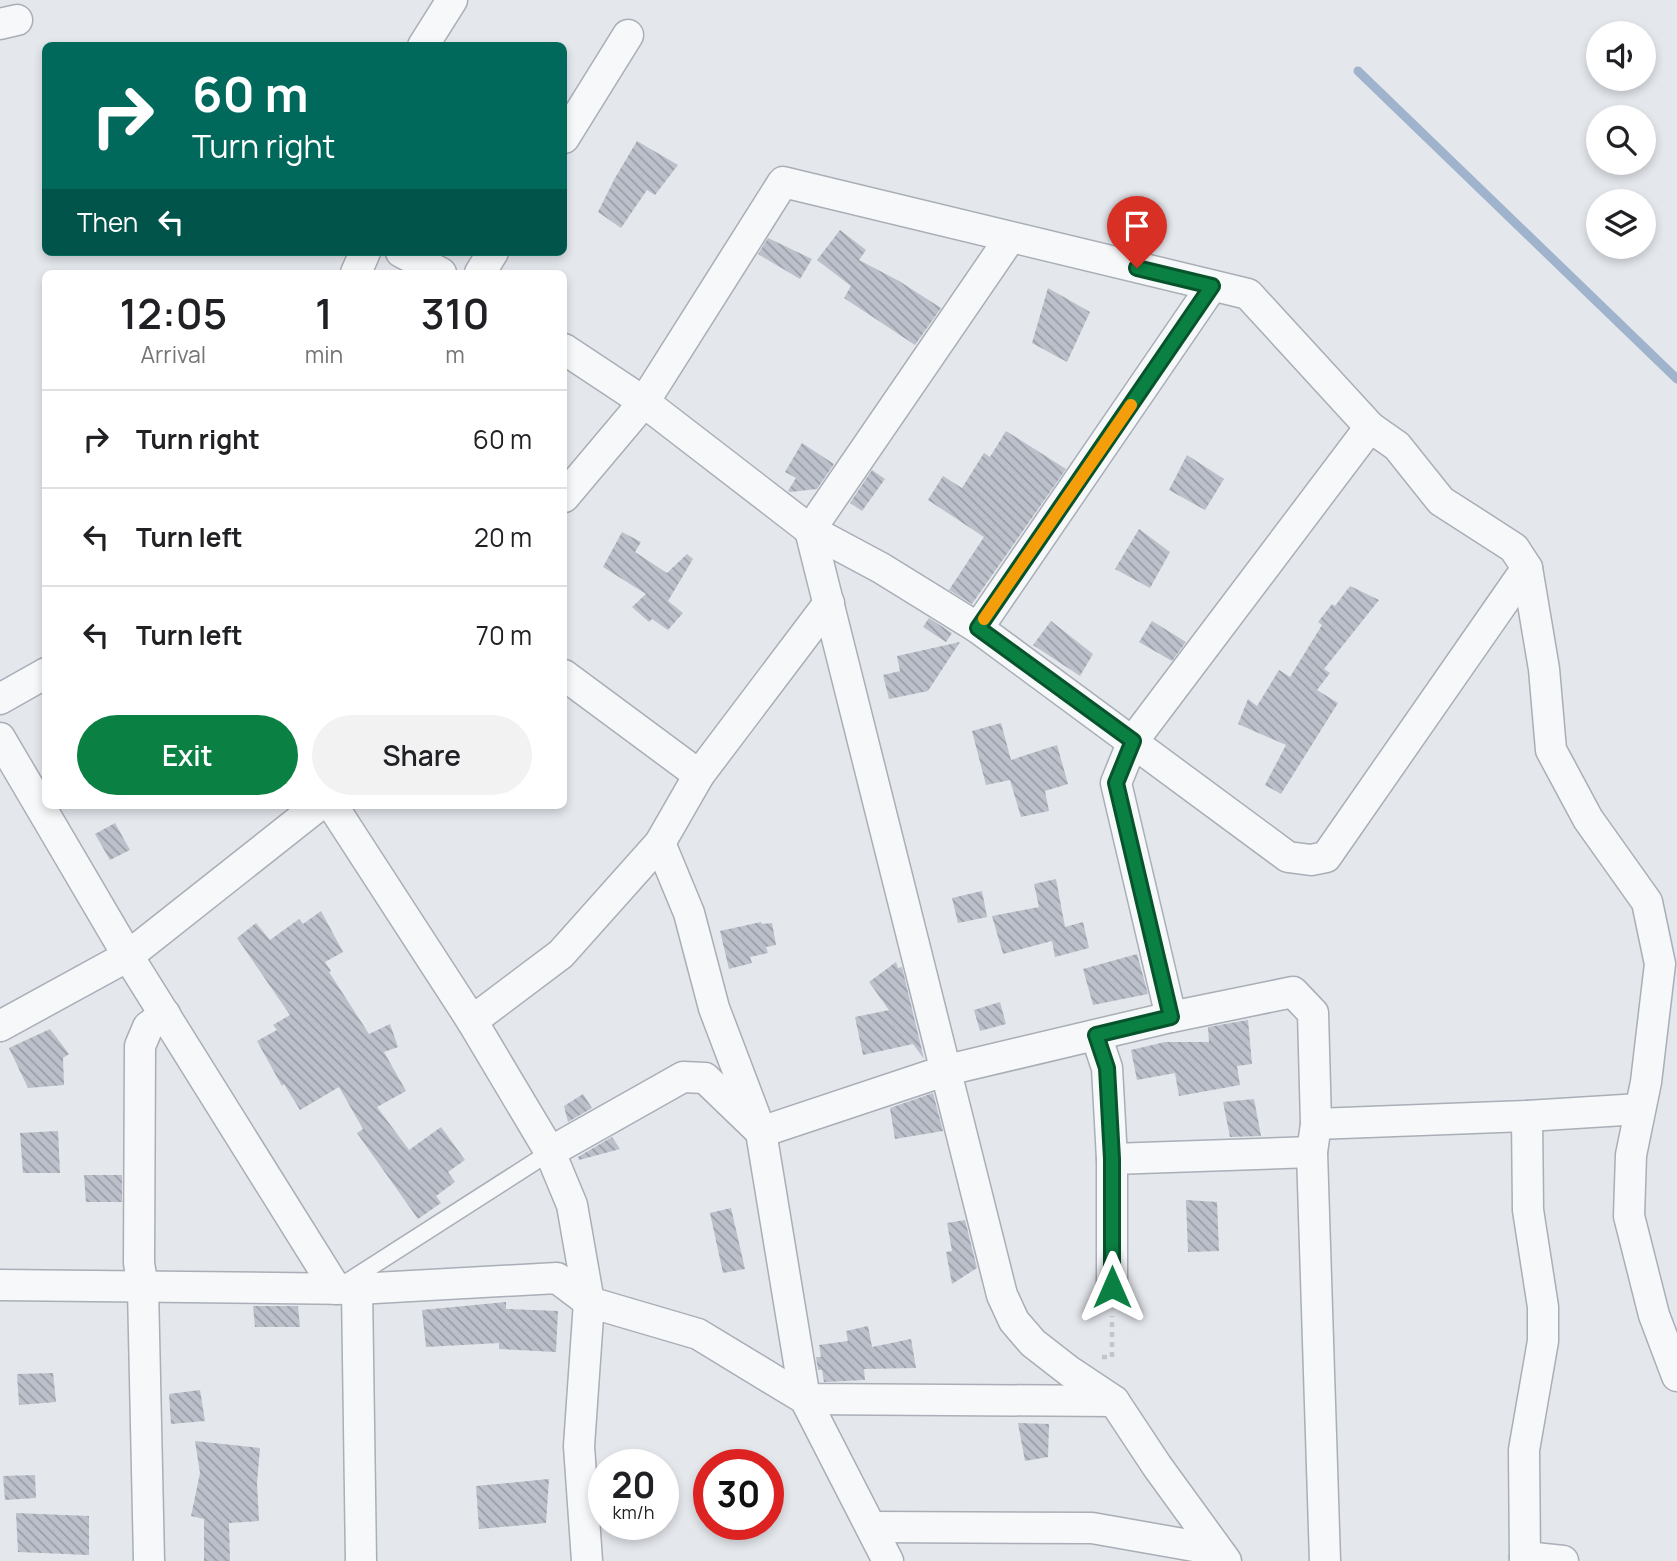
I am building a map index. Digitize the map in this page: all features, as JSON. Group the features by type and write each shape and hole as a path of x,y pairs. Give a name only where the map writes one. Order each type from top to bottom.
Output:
{"street":[{"path":"426,42 452,0"},
{"path":"567,133 628,34"},
{"path":"567,493 644,402 783,182 1248,294 1370,427 1397,446 1441,501 1514,548 1527,568 1544,669 1551,750 1588,819 1647,902 1660,964 1646,1082 1631,1155 1629,1216 1654,1315 1677,1376"},
{"path":"1010,238 810,530 1002,1295 1014,1321 1033,1343 1114,1401 1157,1466 1222,1555"},
{"path":"409,256 435,270"},
{"path":"978,628 1212,286"},
{"path":"567,351 644,402 810,530 881,568 978,628 1288,857 1311,860 1326,857 1527,568"},
{"path":"1171,1017 1116,783 1133,741 1370,427"},
{"path":"472,1021 561,954 660,843 699,775 830,603"},
{"path":"0,699 42,675"},
{"path":"567,677 699,775"},
{"path":"0,738 165,1014 363,1281 361,1561"},
{"path":"0,1026 128,956 314,809"},
{"path":"335,809 472,1021 551,1152 572,1205 589,1302 579,1446 587,1561"},
{"path":"660,843 689,913 714,1008 761,1132 805,1399 888,1561"},
{"path":"761,1132 947,1070 1171,1017 1293,992 1313,1013 1325,1561"},
{"path":"149,1561 143,1288 139,1263 140,1046 148,1027 165,1014"},
{"path":"1096,1035 1107,1068 1112,1159 1112,1287"},
{"path":"551,1152 683,1077 705,1078 761,1132"},
{"path":"1112,1159 1527,1116 1640,1109"},
{"path":"1527,1116 1528,1210 1543,1307 1543,1341 1524,1450 1525,1559 1563,1561"},
{"path":"0,1285 143,1288 557,1278 589,1302 698,1334 805,1399 1114,1401"},
{"path":"871,1527 1092,1528 1222,1555"}],"lane":[{"path":"363,1281 551,1152"}],"path":[{"path":"1069,1371 1086,1357 1112,1357 1112,1287"}],"building":[{"path":"637,141 678,165 655,195 647,190 621,228 598,212"},
{"path":"840,230 866,250 859,260 941,308 915,345 844,298 851,286 817,260"},
{"path":"768,238 812,259 800,279 758,254"},
{"path":"1048,288 1090,312 1067,362 1032,343"},
{"path":"1006,431 1066,469 972,604 949,590 984,537 928,500 943,476 962,488 984,453 990,457"},
{"path":"802,443 834,464 817,489 790,492 788,491 796,478 785,472"},
{"path":"1187,455 1224,479 1205,510 1169,490"},
{"path":"872,470 885,479 862,511 850,503"},
{"path":"1139,529 1170,552 1150,588 1115,569"},
{"path":"622,532 641,542 635,552 667,573 687,554 693,559 668,601 683,613 668,630 652,619 649,622 632,607 646,594 603,567"},
{"path":"1350,586 1379,600 1324,669 1330,673 1317,690 1338,703 1281,794 1265,785 1286,745 1238,724 1248,699 1257,706 1279,670 1290,677 1322,625 1318,622"},
{"path":"929,618 952,633 946,642 923,627"},
{"path":"1051,621 1093,654 1080,676 1033,645"},
{"path":"1152,621 1186,642 1172,661 1139,642"},
{"path":"960,642 928,691 889,699 883,675 900,671 897,656"},
{"path":"1001,723 1011,760 1057,745 1068,784 1045,791 1049,811 1021,817 1010,780 986,785 972,731"},
{"path":"115,823 130,850 110,860 95,834"},
{"path":"1056,879 1065,927 1083,922 1089,948 1055,957 1052,941 1003,954 992,916 1039,907 1034,884"},
{"path":"982,891 987,917 958,923 952,898"},
{"path":"321,911 343,952 325,962 331,971 329,972 369,1034 390,1024 398,1047 384,1052 406,1091 377,1107 409,1150 441,1127 465,1160 448,1172 455,1182 436,1196 441,1203 418,1219 357,1133 363,1129 339,1087 300,1110 284,1084 282,1086 257,1041 277,1030 273,1025 290,1015 237,938 256,923 270,940 299,919 303,924"},
{"path":"761,922 772,923 776,945 766,947 768,953 750,957 752,963 729,969 720,931"},
{"path":"1137,954 1148,994 1093,1005 1083,969"},
{"path":"896,962 898,968 902,967 924,1059 913,1044 863,1055 855,1017 889,1010 869,982"},
{"path":"1000,1002 1006,1024 980,1031 974,1010"},
{"path":"1248,1020 1252,1064 1237,1066 1240,1085 1179,1096 1175,1073 1137,1080 1131,1050 1165,1042 1209,1042 1208,1027"},
{"path":"50,1029 69,1054 63,1058 64,1085 28,1088 9,1048"},
{"path":"933,1093 943,1131 895,1139 890,1108"},
{"path":"583,1094 592,1108 568,1122 564,1106"},
{"path":"1254,1099 1261,1136 1230,1137 1223,1102"},
{"path":"58,1131 60,1173 23,1173 20,1133"},
{"path":"612,1137 620,1149 579,1160 578,1157"},
{"path":"84,1175 122,1175 122,1202 86,1202"},
{"path":"1186,1200 1217,1202 1219,1251 1188,1252"},
{"path":"731,1208 745,1269 723,1273 710,1213"},
{"path":"965,1220 977,1268 952,1284 946,1252 952,1251 947,1223"},
{"path":"506,1302 506,1309 558,1311 556,1352 499,1349 499,1343 426,1347 422,1310"},
{"path":"253,1306 298,1306 300,1327 255,1327"},
{"path":"868,1326 872,1347 911,1339 916,1368 864,1369 865,1380 824,1382 816,1357 821,1357 819,1345 848,1341 846,1331"},
{"path":"53,1373 56,1402 19,1405 17,1374"},
{"path":"200,1390 205,1421 171,1424 169,1394"},
{"path":"1018,1423 1049,1424 1048,1457 1025,1461"},
{"path":"195,1441 260,1448 257,1483 259,1521 229,1523 230,1561 204,1561 204,1519 191,1516 200,1473"},
{"path":"35,1475 36,1498 5,1500 3,1476"},
{"path":"549,1479 546,1523 479,1529 476,1486"},
{"path":"16,1513 89,1516 89,1555 18,1552"}],"waterway":[{"path":"1358,71 1677,379"}],"slow traffic":[{"path":"984,619 1131,405"}],"route":[{"path":"1112,1287 1112,1159 1107,1068 1096,1035 1171,1017 1116,783 1133,741 978,628 1212,286 1137,268"}]}
